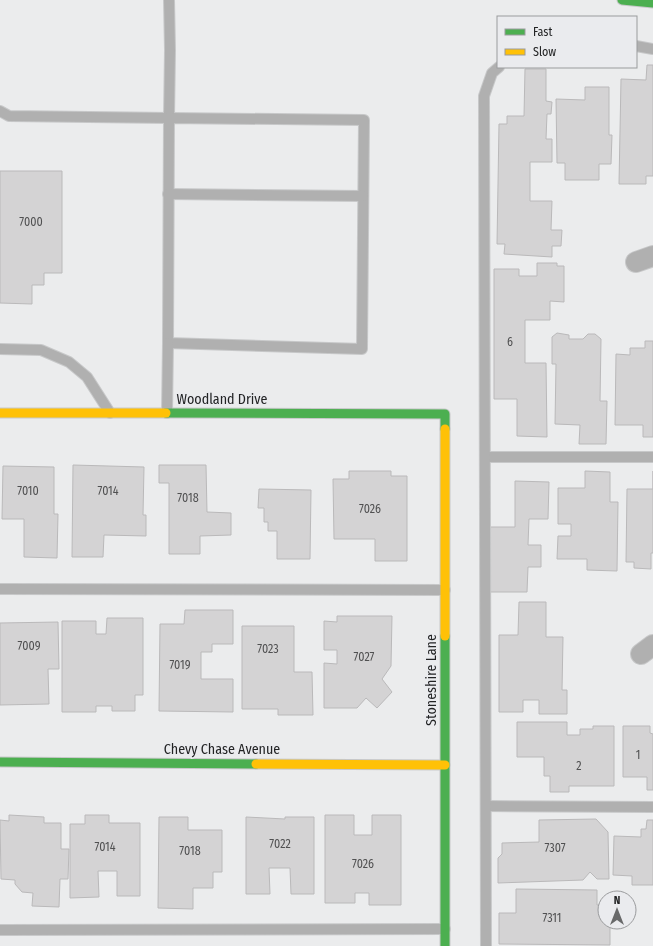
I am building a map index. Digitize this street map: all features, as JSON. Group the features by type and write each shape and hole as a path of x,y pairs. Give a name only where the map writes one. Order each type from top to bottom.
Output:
{"street":[{"path":"622,0 653,3"},
{"name":"Woodland Drive","path":"0,413 445,414"},
{"name":"Stoneshire Lane","path":"445,414 445,946"},
{"name":"Chevy Chase Avenue","path":"0,762 445,764"}],"lane":[{"path":"167,413 168,118 170,50 169,0"},
{"path":"637,46 653,49"},
{"path":"486,946 484,96 492,73 498,68"},
{"path":"0,111 9,116 364,120 362,349 168,343"},
{"path":"168,194 363,196"},
{"path":"0,349 41,350 69,362 88,377 110,413"},
{"path":"485,457 653,457"},
{"path":"0,588 445,590"},
{"path":"486,806 653,807"},
{"path":"0,930 445,928"}],"building":[{"path":"647,65 653,65 653,176 646,176 646,184 619,184 621,79 646,80"},
{"path":"525,69 546,69 546,101 552,102 551,114 547,114 546,139 552,139 552,162 530,162 530,201 552,201 551,230 562,230 561,246 552,246 552,257 504,254 505,244 497,244 499,124 507,124 507,116 524,116"},
{"path":"585,87 609,87 609,135 612,135 611,164 599,164 599,180 565,180 565,163 557,163 556,99 585,100"},
{"path":"0,171 62,171 62,273 44,273 44,285 32,285 32,304 0,303"},
{"path":"537,263 557,263 557,266 564,266 564,302 550,301 550,320 525,320 525,363 546,363 547,437 517,436 517,399 494,399 494,269 519,269 519,276 537,276"},
{"path":"557,333 569,335 569,339 583,339 588,334 595,334 601,339 600,401 607,401 606,444 579,444 580,425 555,424 556,364 552,364 552,337"},
{"path":"645,341 653,341 653,437 643,437 643,425 615,425 616,354 630,355 630,348 645,348"},
{"path":"73,465 144,467 143,515 146,515 146,536 104,535 103,557 72,557"},
{"path":"159,465 206,465 207,512 231,513 231,535 200,536 200,554 169,554 169,483 159,483"},
{"path":"3,466 54,467 54,514 58,514 57,558 24,557 24,519 2,519"},
{"path":"349,471 391,471 391,476 407,476 407,561 375,561 375,539 334,539 333,479 349,479"},
{"path":"585,471 610,472 610,502 618,502 617,571 587,570 587,559 557,559 558,536 571,536 571,524 558,524 558,488 585,488"},
{"path":"515,481 549,482 548,519 529,519 528,545 541,545 541,567 528,567 527,592 489,592 490,527 515,527"},
{"path":"259,489 311,490 310,559 277,559 277,531 268,531 268,522 264,522 264,508 258,508"},
{"path":"627,489 653,489 653,553 651,553 651,569 634,568 634,562 626,562"},
{"path":"519,602 546,602 546,637 563,637 562,690 567,690 567,714 539,714 539,700 523,700 523,712 499,712 499,635 518,635"},
{"path":"185,610 233,610 233,644 212,644 212,652 201,652 201,679 233,679 233,712 159,711 160,624 184,624"},
{"path":"337,616 392,616 391,666 382,679 392,692 377,708 366,698 357,708 324,708 324,663 337,664 337,650 324,650 324,621 337,622"},
{"path":"107,618 143,618 143,695 135,695 135,711 112,711 112,706 96,706 96,712 62,712 62,621 96,621 96,634 106,634"},
{"path":"58,622 59,669 48,669 49,704 0,705 0,623"},
{"path":"242,626 294,626 294,672 312,672 313,715 278,715 278,709 242,709"},
{"path":"517,722 567,722 567,735 580,735 580,729 593,729 593,726 614,726 614,786 569,786 569,792 550,792 550,776 544,776 544,757 517,757"},
{"path":"623,726 650,726 650,733 653,734 653,790 647,790 647,777 623,777"},
{"path":"9,815 44,817 44,823 61,823 61,849 69,849 68,879 60,879 59,907 32,906 33,893 22,892 15,884 15,880 1,879 0,820 9,821"},
{"path":"85,815 109,815 109,823 140,823 140,896 117,896 117,871 98,871 99,897 70,898 70,824 85,824"},
{"path":"325,815 354,815 354,835 372,835 372,815 401,815 401,905 369,905 369,893 355,893 355,903 325,903"},
{"path":"159,817 188,817 188,830 222,830 222,872 213,872 213,888 193,888 193,909 158,908"},
{"path":"246,817 285,819 285,817 314,817 314,894 291,894 290,868 269,868 270,894 246,894"},
{"path":"596,819 608,832 609,879 597,879 590,872 583,880 498,883 498,858 502,854 502,843 539,842 539,820"},
{"path":"647,820 653,820 653,885 632,885 632,876 613,875 614,836 641,837 641,829 646,829"},
{"path":"516,889 597,890 597,930 610,930 610,945 499,944 499,913 516,913"}],"traffic: fast":[{"path":"622,0 653,3"},
{"path":"166,413 445,414 445,429"},
{"path":"445,636 445,946"},
{"path":"0,762 256,764"}],"traffic: slow":[{"path":"0,413 166,413"},
{"path":"445,429 445,636"},
{"path":"256,764 445,765"}]}
